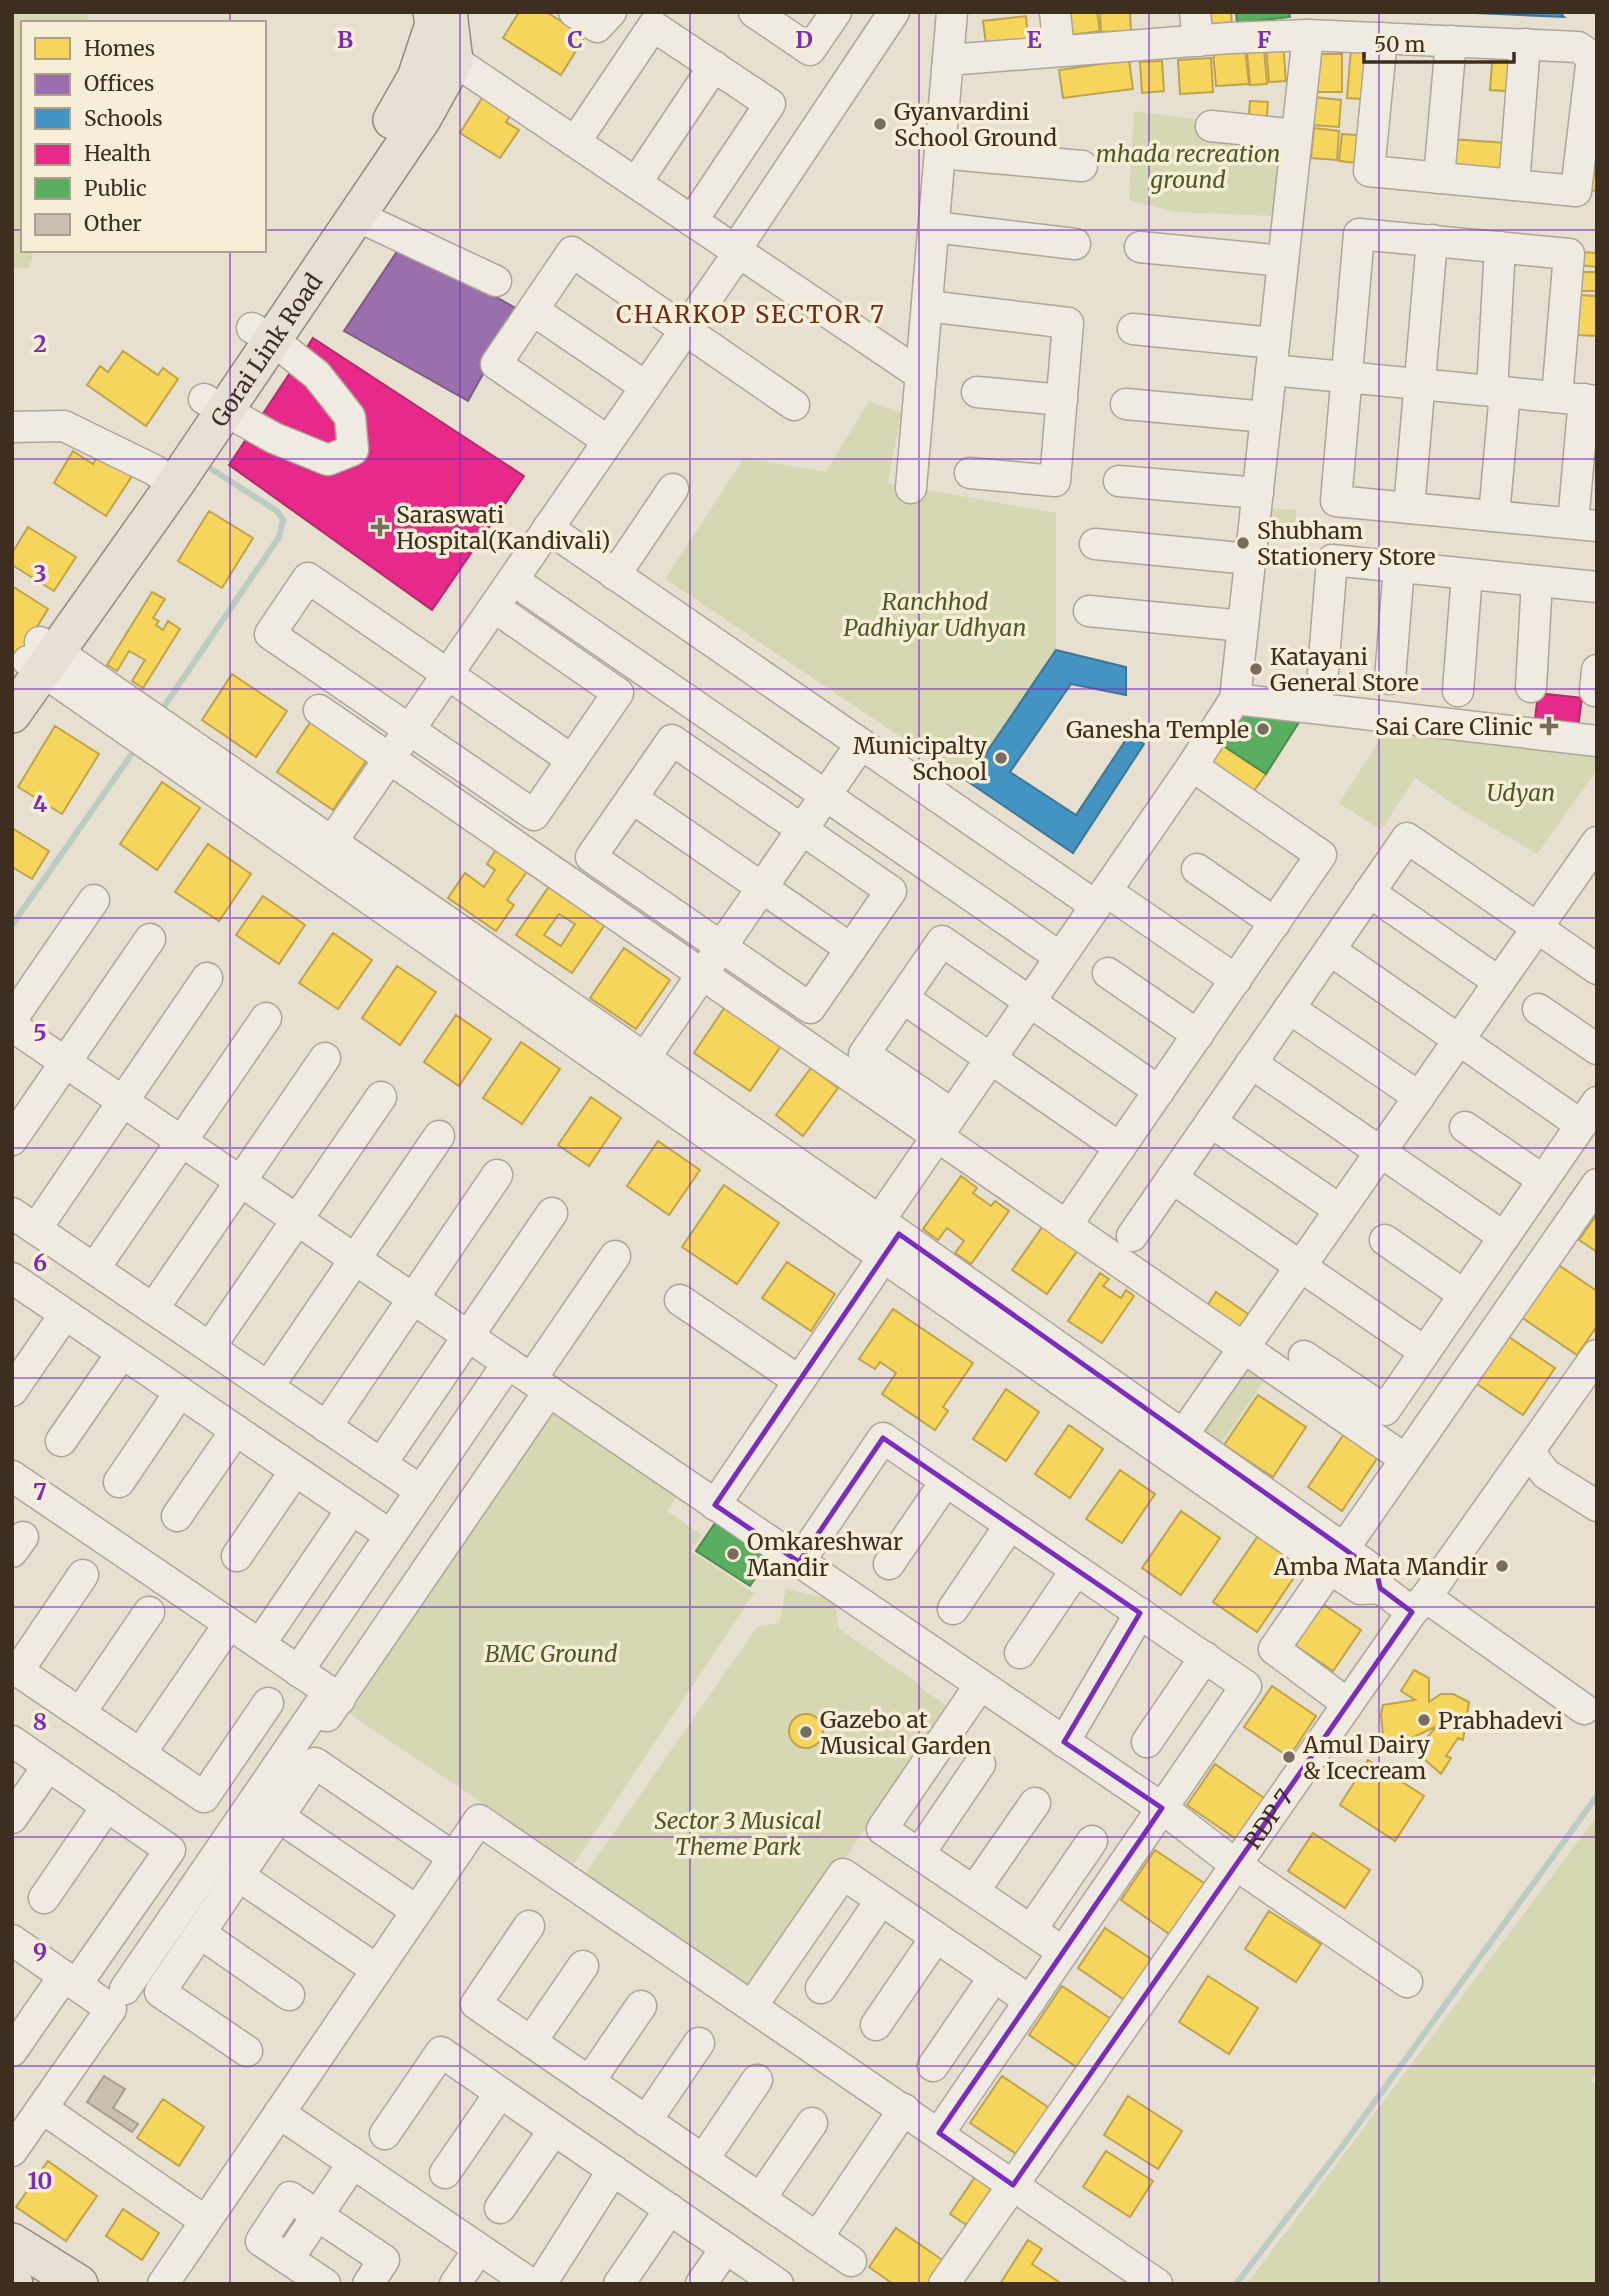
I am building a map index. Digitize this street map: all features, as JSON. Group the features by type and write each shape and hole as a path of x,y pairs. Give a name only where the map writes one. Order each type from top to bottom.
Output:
{"main road":[{"name":"Gorai Link Road","path":"262,334 357,216 422,119 440,27"},
{"name":"Gorai Link Road","path":"12,714 36,662 262,334 371,157 416,78 440,27"},
{"path":"12,2242 79,2284"}],"street":[{"path":"574,12 597,27 611,12"},
{"path":"754,12 810,50 836,12"},
{"path":"325,852 685,330 894,12"},
{"path":"911,488 952,12"},
{"path":"1055,12 1059,51"},
{"path":"575,142 653,26 714,66 770,104 692,220"},
{"path":"440,27 575,142 921,375"},
{"path":"948,60 1059,51 1197,27 1308,35 1382,38 1525,44 1578,47 1595,58 1576,191 1369,171 1382,38"},
{"path":"715,1504 799,1381 944,1125 1192,766 1235,699 1308,35"},
{"path":"1439,178 1451,41"},
{"path":"1514,185 1525,44"},
{"path":"636,183 714,66"},
{"path":"1211,126 1297,135"},
{"path":"940,153 1082,166"},
{"path":"357,216 496,281"},
{"path":"934,227 1075,244"},
{"path":"1359,234 1500,247 1569,254 1585,524 1336,501 1359,234"},
{"path":"1409,508 1432,240"},
{"path":"1140,247 1283,261"},
{"path":"1494,516 1500,247"},
{"path":"608,442 496,364 572,253 794,405"},
{"path":"927,306 1068,323 1055,481 970,473"},
{"path":"533,310 646,387"},
{"path":"1133,329 1272,356 1347,377 1579,399"},
{"path":"214,405 274,438 328,460 353,450 350,417 317,375 262,334"},
{"path":"977,392 1062,400"},
{"path":"1126,404 1266,417"},
{"path":"12,427 64,426 165,477"},
{"path":"1119,481 1258,493"},
{"path":"615,575 673,489"},
{"path":"548,528 861,744 1101,898 1236,980"},
{"path":"1095,544 1250,559"},
{"path":"1322,684 1332,560 1597,587"},
{"path":"1390,679 1399,567"},
{"path":"1458,691 1467,574"},
{"path":"494,607 618,693 534,816 270,634 308,578 572,760"},
{"path":"513,580 1060,957"},
{"path":"1531,687 1537,582"},
{"path":"1089,611 1243,626"},
{"path":"36,662 325,852 1336,1558 1377,1573 1380,1588 1419,1604 1584,1709"},
{"path":"1235,699 1597,741"},
{"path":"319,710 702,975 944,1125"},
{"path":"672,740 891,891 810,1008 591,857 632,798 672,740"},
{"path":"637,1069 861,744"},
{"path":"1066,1226 1321,855 1192,766"},
{"path":"632,798 851,949"},
{"path":"1132,1236 1407,838 1597,969"},
{"path":"1175,1446 1597,842"},
{"path":"1197,869 1275,923"},
{"path":"1369,892 1499,982"},
{"path":"12,1019 93,900"},
{"path":"12,1140 150,939"},
{"path":"1159,1091 942,942 864,1054 944,1125 1066,1226 1405,1459"},
{"path":"1304,1356 1385,1410 1589,1114 1459,1039 1330,950"},
{"path":"1108,973 1198,1035"},
{"path":"208,978 123,1101 24,1221 421,1491"},
{"path":"902,998 1120,1148"},
{"path":"1289,1008 1419,1097"},
{"path":"1538,1009 1597,1049"},
{"path":"94,1269 266,1018"},
{"path":"12,1026 1162,1808 1236,1865 1407,1982"},
{"path":"153,1309 325,1058"},
{"path":"1251,1063 1504,1237"},
{"path":"210,1348 381,1097"},
{"path":"1211,1122 1340,1210"},
{"path":"1465,1127 1543,1180"},
{"path":"268,1387 439,1136"},
{"path":"326,1427 497,1175"},
{"path":"1172,1178 1425,1352"},
{"path":"1348,1704 1274,1649 1597,1184"},
{"path":"381,1464 552,1213"},
{"path":"1385,1240 1464,1295"},
{"path":"125,1989 332,1702 529,1378 615,1256"},
{"path":"12,1278 390,1535"},
{"path":"680,1300 799,1381"},
{"path":"12,1391 65,1314"},
{"path":"61,1441 122,1353"},
{"name":"RDP 7","path":"944,2284 1348,1704 1597,1355"},
{"path":"298,1671 421,1491 529,1378"},
{"path":"119,1482 180,1392"},
{"path":"177,1516 236,1430"},
{"path":"799,1562 883,1438 1246,1686 939,2133"},
{"path":"1529,1452 1558,1459 1597,1484"},
{"path":"1529,1452 1546,1474 1597,1506"},
{"path":"237,1556 295,1471"},
{"path":"12,1476 260,1644 298,1671 332,1702"},
{"path":"889,1564 946,1481"},
{"path":"260,1644 352,1509"},
{"path":"953,1609 1010,1525"},
{"path":"1020,1653 1076,1570"},
{"path":"83,1575 15,1669 204,1797 268,1703"},
{"path":"80,1713 149,1612"},
{"path":"1064,1742 1140,1613"},
{"path":"140,1754 229,1624"},
{"path":"1147,1742 1205,1657"},
{"path":"980,1685 882,1829 1063,1952"},
{"path":"12,1741 170,1850 12,2051"},
{"path":"247,2051 160,1992 315,1763 453,1857"},
{"path":"919,1854 980,1764"},
{"path":"12,1818 48,1766"},
{"path":"974,1891 1035,1803"},
{"path":"44,1898 107,1806"},
{"path":"279,1817 417,1911"},
{"path":"163,2284 479,1820 1157,2284"},
{"path":"1031,1930 1092,1841"},
{"path":"752,2006 842,1874 1030,2001"},
{"path":"239,1876 377,1970"},
{"path":"821,1988 881,1900"},
{"path":"529,1926 476,2004 851,2261"},
{"path":"200,1933 289,1995"},
{"path":"876,2025 936,1937"},
{"path":"15,2140 42,2108 111,2008 70,1980 16,1952"},
{"path":"531,2042 583,1966"},
{"path":"933,2066 994,1977"},
{"path":"589,2081 641,2006"},
{"path":"646,2121 699,2043"},
{"path":"385,2134 441,2052 778,2284"},
{"path":"703,2160 757,2081"},
{"path":"445,2173 500,2093"},
{"path":"42,2108 205,2221"},
{"path":"817,2238 904,2109"},
{"path":"279,2113 530,2284"},
{"path":"760,2199 812,2123"},
{"path":"500,2208 554,2130"},
{"path":"325,2284 288,2259 353,2163"},
{"path":"541,2284 613,2171"},
{"path":"619,2284 670,2209"},
{"path":"317,2216 384,2260 368,2284"},
{"path":"701,2284 726,2248"},
{"path":"455,2284 479,2249"}],"highlighted area":[{"path":"899,1234 1377,1573 1380,1588 1412,1612 1013,2185 939,2133 1162,1808 1064,1742 1140,1613 883,1438 799,1562 715,1505"}],"green space":[{"path":"12,12 89,12 87,21 21,21 21,252 33,252 29,268 12,268"},
{"name":"mhada recreation ground","path":"1134,111 1280,130 1275,216 1176,212 1129,200"},
{"name":"Ranchhod Padhiyar Udhyan","path":"869,401 901,413 888,483 1056,513 1056,650 967,781 665,579 744,458 826,472"},
{"path":"1266,508 1296,510 1295,540 1262,536"},
{"name":"Udyan","path":"1388,728 1597,757 1597,770 1537,854 1415,778 1381,830 1339,803"},
{"path":"1241,1364 1265,1379 1203,1471 1179,1453"},
{"name":"BMC Ground","path":"554,1406 680,1491 667,1511 702,1535 691,1551 754,1593 574,1864 348,1713"},
{"name":"Sector 3 Musical Theme Park","path":"786,1589 835,1600 839,1629 949,1707 750,1997 583,1877 757,1627 779,1623"},
{"path":"1597,1816 1597,2072 1591,2081 1597,2085 1597,2284 1247,2284"}],"building: Homes":[{"path":"519,12 546,12 585,36 561,75 503,38"},
{"path":"1068,12 1097,12 1100,31 1071,35"},
{"path":"1100,12 1130,12 1131,31 1101,32"},
{"path":"1203,12 1231,12 1232,26 1204,29"},
{"path":"1026,16 1028,39 986,44 983,21"},
{"path":"1283,43 1286,81 1269,82 1266,44"},
{"path":"1351,48 1377,50 1373,100 1347,98"},
{"path":"1245,49 1249,84 1216,86 1213,52"},
{"path":"1264,49 1267,84 1250,85 1247,51"},
{"path":"1493,50 1520,52 1518,92 1490,90"},
{"path":"1317,54 1342,54 1342,92 1317,92"},
{"path":"1211,58 1213,92 1180,94 1178,60"},
{"path":"1129,60 1133,89 1063,98 1059,70"},
{"path":"1162,61 1164,91 1142,93 1140,62"},
{"path":"484,95 511,115 506,122 519,130 500,158 460,133"},
{"path":"1314,97 1341,100 1339,127 1312,125"},
{"path":"1250,101 1268,102 1266,127 1248,125"},
{"path":"1597,112 1597,191 1587,190"},
{"path":"1314,128 1339,131 1337,160 1311,158"},
{"path":"1342,134 1371,136 1368,164 1339,161"},
{"path":"1451,139 1507,143 1505,180 1449,176"},
{"path":"1580,252 1597,253 1597,267 1579,265"},
{"path":"1580,272 1597,272 1597,291 1580,291"},
{"path":"1579,295 1597,296 1597,336 1577,335"},
{"path":"123,351 158,375 163,368 178,379 146,426 87,385 100,366 108,372"},
{"path":"73,451 93,464 100,452 134,473 106,516 54,483"},
{"path":"209,511 253,538 222,588 178,561"},
{"path":"28,527 76,557 54,591 12,565 12,553"},
{"path":"12,586 48,609 19,656 12,652"},
{"path":"152,592 165,599 153,618 159,621 156,625 163,630 168,621 180,629 143,688 132,681 145,660 129,651 117,671 107,665"},
{"path":"232,674 287,711 256,757 202,720"},
{"path":"316,714 372,752 333,810 277,772"},
{"path":"55,726 99,754 62,814 18,787"},
{"path":"1223,743 1266,774 1251,795 1207,767"},
{"path":"162,782 200,808 157,870 120,844"},
{"path":"12,828 49,851 32,879 12,867"},
{"path":"208,844 251,874 219,921 175,892"},
{"path":"497,848 528,870 507,900 514,905 496,931 448,898 465,873 484,887 495,870 487,864"},
{"path":"554,879 610,917 572,973 516,935","holes":["559,914 575,924 561,946 544,935"]},
{"path":"263,896 305,925 279,964 236,935"},
{"path":"333,933 372,960 338,1009 299,983"},
{"path":"624,948 670,980 636,1029 590,998"},
{"path":"397,966 436,992 400,1045 362,1018"},
{"path":"727,1004 783,1043 750,1091 694,1053"},
{"path":"456,1015 491,1039 459,1086 424,1062"},
{"path":"521,1042 560,1069 522,1124 483,1098"},
{"path":"811,1068 838,1088 803,1136 776,1115"},
{"path":"591,1097 621,1118 589,1166 558,1145"},
{"path":"658,1141 700,1170 669,1215 627,1186"},
{"path":"961,1176 977,1188 973,1193 991,1206 995,1201 1009,1211 971,1264 955,1253 964,1241 947,1228 938,1240 923,1229"},
{"path":"724,1185 779,1223 737,1284 682,1247"},
{"path":"1597,1214 1597,1252 1579,1240"},
{"path":"1050,1216 1085,1240 1047,1294 1012,1270"},
{"path":"787,1262 835,1294 811,1331 762,1298"},
{"path":"1557,1264 1597,1291 1597,1326 1577,1355 1521,1317"},
{"path":"1100,1273 1109,1279 1103,1286 1121,1298 1126,1290 1134,1296 1102,1343 1068,1321"},
{"path":"1216,1292 1254,1318 1239,1341 1201,1315"},
{"path":"893,1309 973,1363 943,1407 948,1411 935,1430 882,1394 896,1373 880,1362 875,1369 859,1359"},
{"path":"1497,1329 1555,1368 1523,1415 1465,1376"},
{"path":"1006,1389 1039,1412 1006,1461 973,1439"},
{"path":"1258,1395 1306,1427 1273,1477 1224,1445"},
{"path":"1069,1425 1103,1449 1070,1498 1035,1474"},
{"path":"1348,1428 1382,1451 1342,1511 1308,1487"},
{"path":"1120,1470 1155,1494 1122,1543 1086,1519"},
{"path":"1181,1511 1220,1538 1181,1595 1142,1568"},
{"path":"1262,1530 1306,1560 1257,1632 1213,1602"},
{"path":"1311,1596 1361,1630 1333,1671 1283,1637"},
{"name":"Prabhadevi","path":"1414,1670 1429,1678 1429,1702 1441,1694 1453,1694 1469,1702 1463,1740 1458,1738 1446,1756 1451,1758 1441,1774 1415,1751 1437,1726 1403,1742 1399,1747 1383,1737 1383,1705 1415,1700 1401,1691"},
{"path":"1272,1686 1316,1716 1289,1757 1244,1727"},
{"name":"Gazebo at Musical Garden","path":"806,1714 818,1719 823,1731 818,1743 806,1748 794,1743 789,1731 794,1719"},
{"path":"1368,1760 1424,1796 1395,1841 1340,1805"},
{"path":"1215,1764 1267,1800 1239,1841 1187,1805"},
{"path":"1313,1833 1370,1870 1345,1908 1288,1871"},
{"path":"1155,1850 1207,1885 1172,1936 1121,1900"},
{"path":"1269,1911 1321,1944 1296,1982 1245,1949"},
{"path":"1105,1928 1157,1963 1129,2003 1078,1968"},
{"path":"1208,1976 1258,2008 1229,2054 1179,2022"},
{"path":"1062,1986 1111,2019 1078,2068 1029,2035"},
{"path":"1002,2076 1051,2109 1019,2156 970,2123"},
{"path":"1128,2096 1182,2131 1158,2169 1104,2135"},
{"path":"163,2099 204,2127 179,2166 137,2138"},
{"path":"1106,2151 1153,2181 1130,2217 1083,2187"},
{"path":"48,2161 97,2196 66,2241 16,2207"},
{"path":"979,2171 1000,2186 971,2228 950,2214"},
{"path":"123,2209 159,2233 142,2260 106,2236"},
{"path":"896,2228 951,2266 939,2284 893,2284 869,2267"},
{"path":"1028,2240 1042,2249 1032,2264 1062,2284 1000,2284"}],"building: Offices":[{"path":"402,244 519,310 468,401 344,331"}],"building: Schools":[{"path":"1453,12 1559,12 1564,17"},
{"name":"Municipalty School","path":"1056,650 1126,667 1126,695 1071,684 1010,772 1076,815 1129,735 1144,744 1073,853 967,781"}],"building: Health":[{"path":"313,338 524,476 432,610 229,465"},
{"path":"1538,693 1582,698 1577,734 1534,728"}],"building: Public":[{"path":"1236,12 1289,12 1290,17 1237,23"},
{"name":"Ganesha Temple","path":"1247,708 1303,716 1266,774 1222,745"},
{"name":"Omkareshwar Mandir","path":"715,1523 769,1558 750,1586 696,1551"},
{"name":"Omkareshwar Mandir","path":"715,1523 769,1558 750,1586 696,1551"}],"building: Other":[{"path":"104,2076 125,2089 113,2108 138,2124 132,2132 87,2102"}],"waterway":[{"path":"159,714 279,537 283,520 277,511 205,465"},
{"path":"12,925 131,755"},
{"path":"1236,2284 1341,2148 1597,1796"}],"place":[{"name":"Gyanvardini School Ground","path":"880,124"},
{"name":"Saraswati Hospital(Kandivali)","path":"380,527"},
{"name":"Shubham Stationery Store","path":"1243,543"},
{"name":"Katayani General Store","path":"1256,669"},
{"name":"Sai Care Clinic","path":"1549,726"},
{"name":"Ganesha Temple","path":"1263,729"},
{"name":"Municipalty School","path":"1001,758"},
{"name":"Omkareshwar Mandir","path":"733,1554"},
{"name":"Amba Mata Mandir","path":"1502,1566"},
{"name":"Prabhadevi","path":"1424,1720"},
{"name":"Gazebo at Musical Garden","path":"806,1732"},
{"name":"Amul Dairy & Icecream","path":"1289,1757"}],"district":[{"name":"CHARKOP SECTOR 7","path":"751,314"}]}
